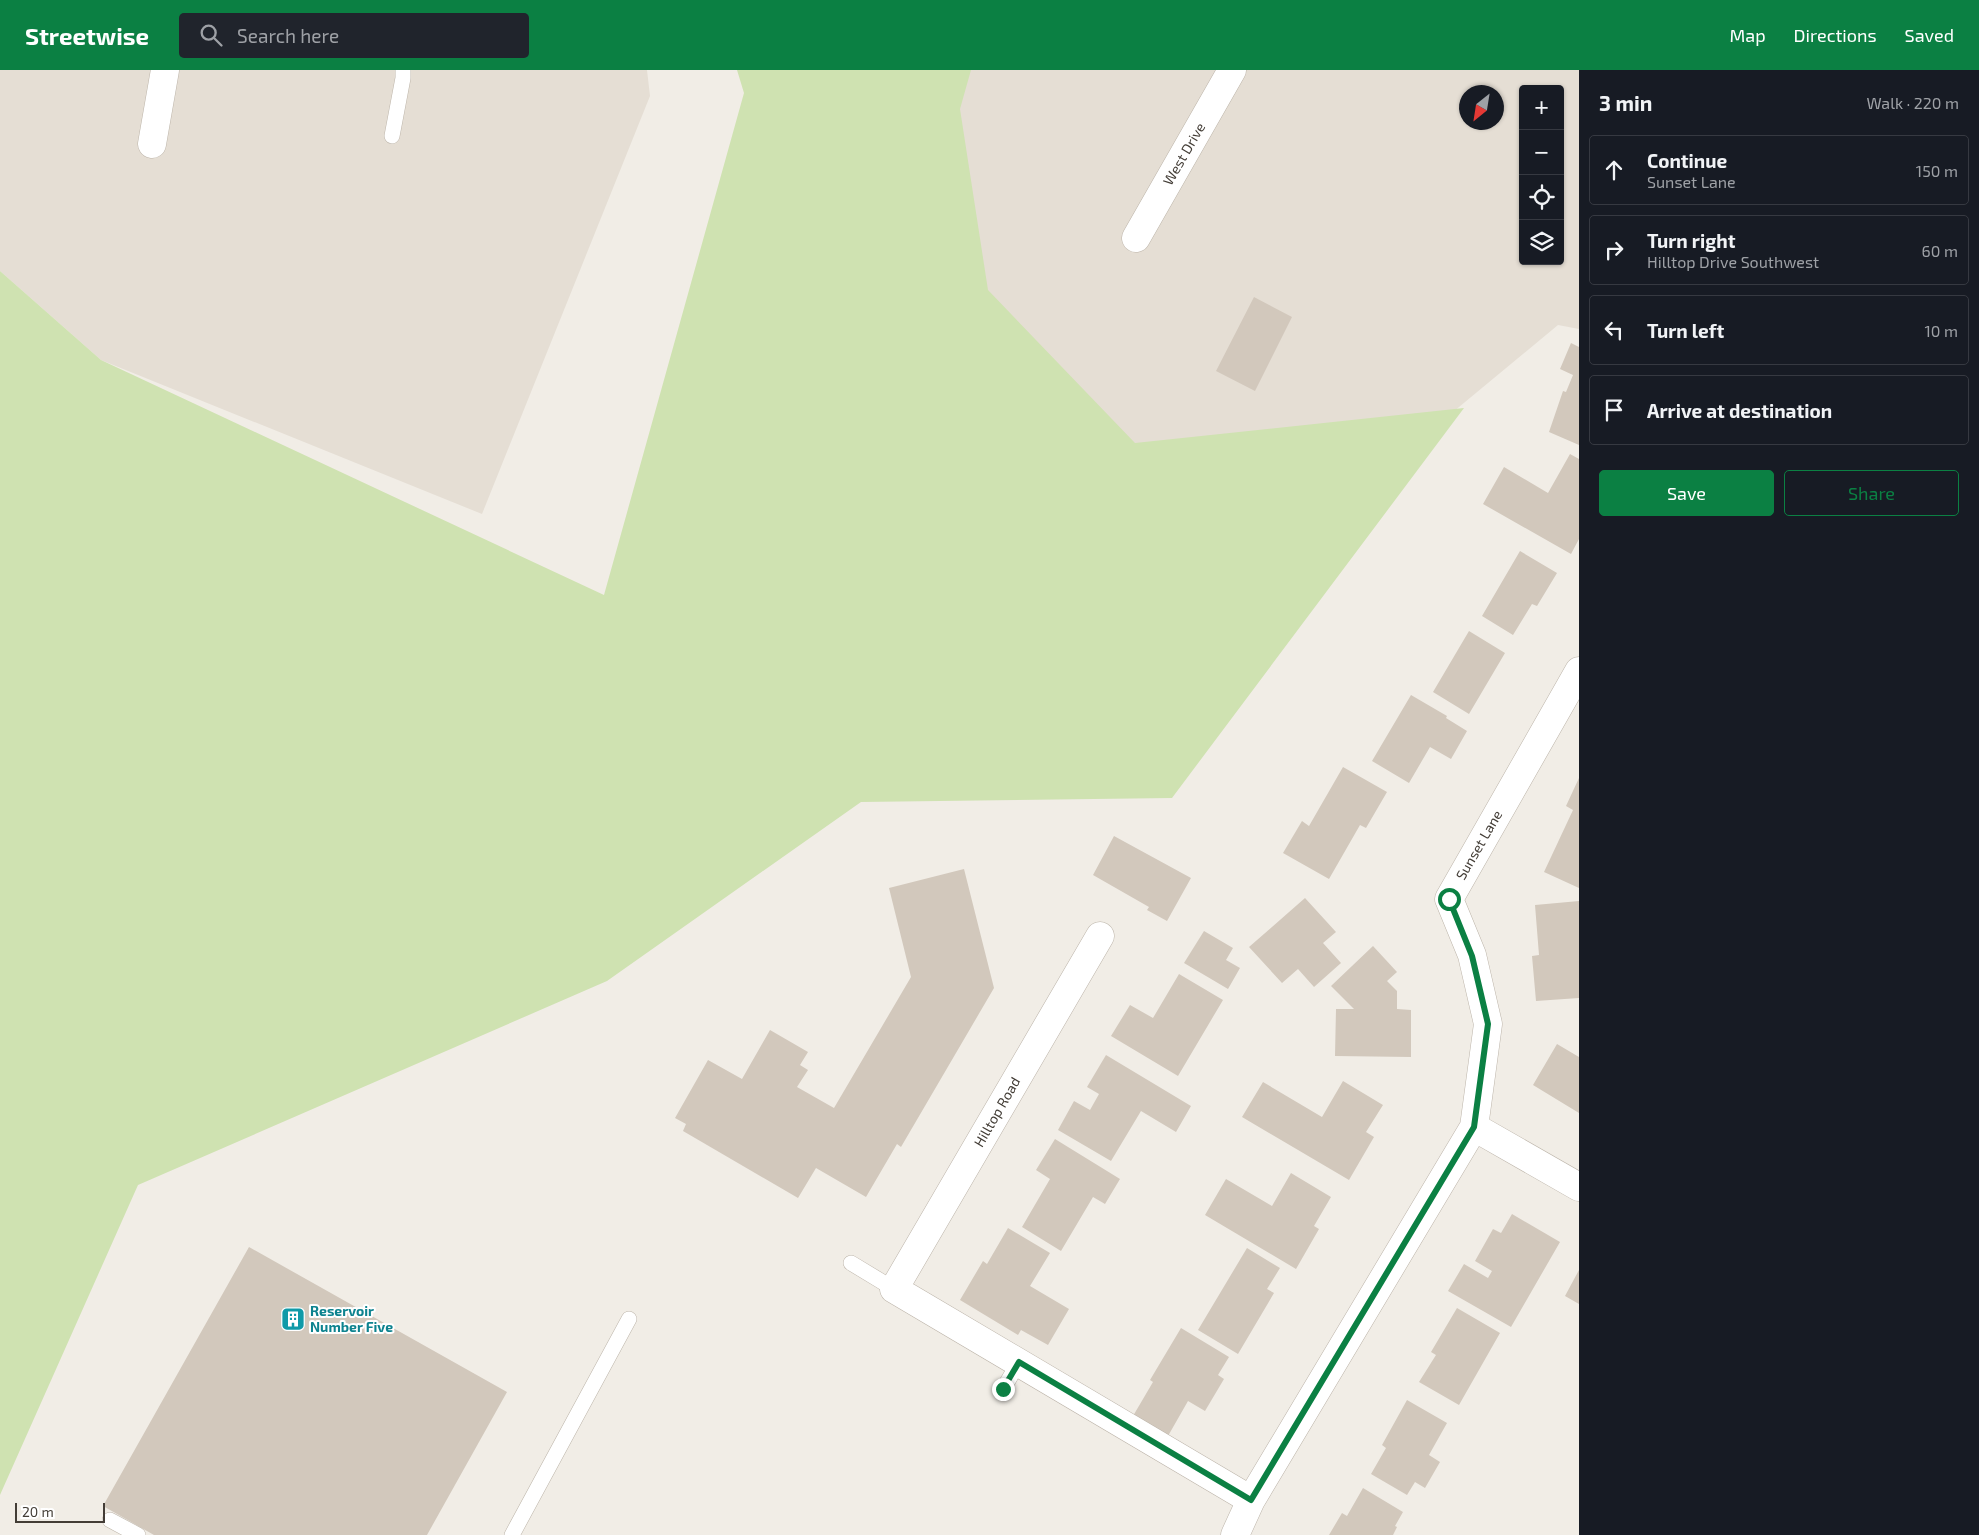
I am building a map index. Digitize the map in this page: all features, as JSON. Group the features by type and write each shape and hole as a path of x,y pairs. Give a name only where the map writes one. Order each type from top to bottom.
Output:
{"street":[{"path":"152,144 165,70"},
{"name":"West Drive","path":"1136,238 1232,70"},
{"name":"Sunset Lane","path":"1234,1535 1251,1500 1474,1127 1488,1024 1472,956 1449,899 1579,671"},
{"name":"Hilltop Road","path":"894,1289 1100,936"},
{"path":"1474,1127 1579,1188"},
{"path":"894,1289 1251,1500"}],"lane":[{"path":"392,136 403,70"},
{"path":"851,1263 894,1289"},
{"path":"512,1535 630,1318"},
{"path":"1003,1389 1019,1362"},
{"path":"110,1520 138,1535"}],"shaded area":[{"path":"0,70 647,70 650,96 482,514 101,360 0,271"},
{"path":"933,70 1579,70 1579,329 1558,325 1319,523 1026,407 914,198"}],"green space":[{"path":"737,70 971,70 960,109 988,290 1135,443 1464,408 1172,798 861,802 607,981 138,1185 0,1495 0,271 101,360 604,595 744,93"}],"building":[{"path":"1254,297 1292,317 1255,391 1216,371"},
{"path":"1571,343 1579,347 1579,445 1549,432 1563,391 1566,392 1573,375 1560,369"},
{"path":"1570,454 1579,459 1579,539 1571,554 1483,504 1504,467 1548,493"},
{"path":"1520,551 1557,573 1537,606 1532,604 1513,635 1482,616"},
{"path":"1469,631 1505,653 1469,714 1433,692"},
{"path":"1411,695 1447,716 1446,718 1467,731 1451,759 1430,747 1409,783 1372,761"},
{"path":"1343,767 1387,792 1366,828 1360,825 1329,879 1283,853 1302,821 1309,826"},
{"path":"1579,778 1579,888 1544,872 1573,810 1566,806"},
{"path":"1114,836 1191,878 1167,921 1147,910 1149,907 1093,875"},
{"path":"964,869 994,988 901,1147 897,1144 866,1197 816,1168 798,1198 683,1131 686,1124 675,1118 708,1060 742,1079 770,1030 808,1052 800,1065 808,1070 797,1087 834,1108 911,977 889,888"},
{"path":"1305,898 1336,932 1323,943 1341,963 1314,987 1298,969 1282,983 1249,947"},
{"path":"1579,901 1579,998 1536,1001 1532,956 1539,955 1535,905"},
{"path":"1204,931 1233,948 1226,960 1240,968 1228,989 1184,963"},
{"path":"1373,946 1397,972 1387,981 1397,991 1397,1009 1411,1010 1411,1057 1335,1056 1336,1009 1354,1009 1331,986"},
{"path":"1179,974 1223,1000 1178,1076 1111,1036 1130,1005 1153,1018"},
{"path":"1557,1044 1579,1057 1579,1113 1533,1085"},
{"path":"1106,1055 1191,1106 1176,1132 1141,1111 1111,1161 1058,1130 1074,1101 1090,1110 1099,1094 1087,1087"},
{"path":"1343,1081 1383,1105 1366,1132 1374,1137 1349,1180 1242,1117 1263,1082 1322,1117"},
{"path":"1055,1139 1120,1179 1105,1204 1093,1197 1061,1251 1022,1227 1050,1179 1036,1170"},
{"path":"1291,1173 1331,1197 1314,1226 1319,1229 1296,1269 1205,1215 1226,1179 1272,1206"},
{"path":"1512,1214 1560,1242 1511,1327 1448,1291 1464,1264 1488,1278 1492,1271 1475,1261 1493,1229 1501,1233"},
{"path":"1008,1228 1050,1253 1030,1286 1069,1309 1048,1345 1021,1330 1018,1335 960,1300 983,1261 987,1264"},
{"name":"Reservoir Number Five","path":"249,1247 507,1392 427,1535 154,1535 103,1506"},
{"path":"1247,1248 1280,1268 1267,1289 1274,1293 1238,1354 1198,1330"},
{"path":"1579,1270 1579,1304 1565,1296"},
{"path":"1457,1308 1500,1333 1459,1405 1419,1382 1436,1355 1431,1352"},
{"path":"1181,1328 1229,1357 1218,1375 1224,1379 1205,1411 1188,1401 1168,1436 1133,1416 1153,1382 1150,1380"},
{"path":"1407,1400 1447,1423 1429,1455 1440,1462 1425,1488 1415,1482 1407,1495 1371,1474 1386,1448 1382,1445"},
{"path":"1363,1488 1403,1512 1395,1526 1397,1527 1393,1535 1329,1535 1342,1513 1347,1516"}],"place":[{"name":"Reservoir Number Five","path":"293,1319"}],"route":[{"path":"1003,1389 1019,1362 1251,1500 1474,1127 1488,1024 1472,956 1449,899"}]}
